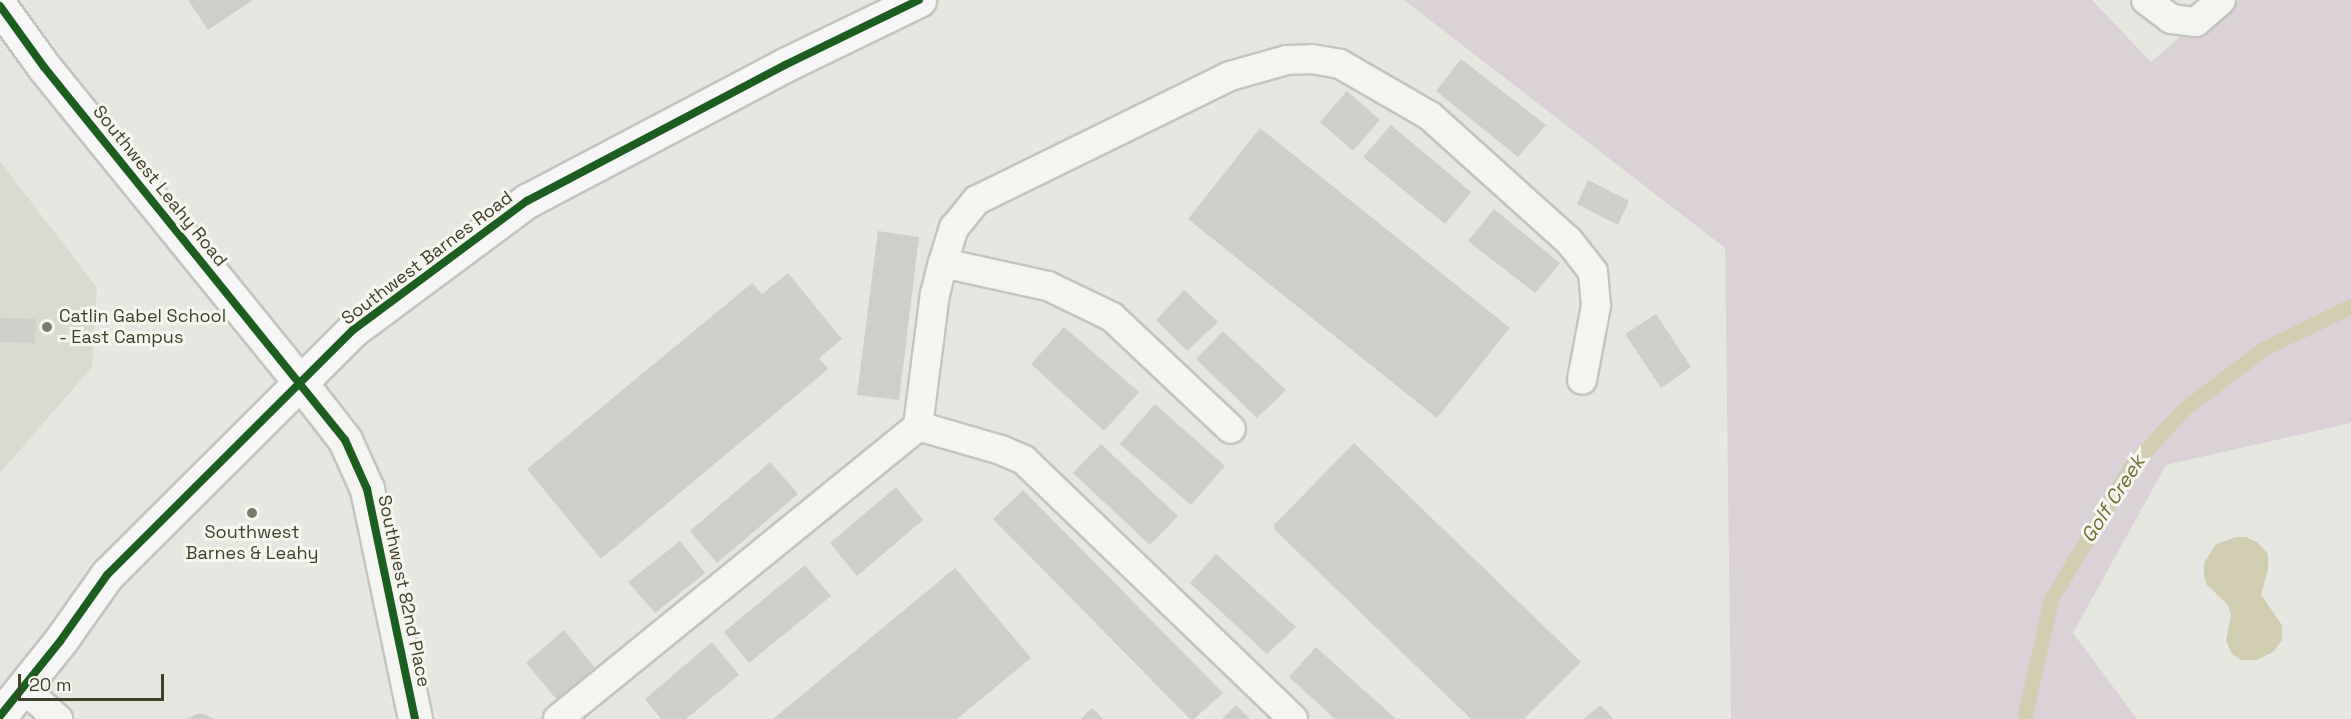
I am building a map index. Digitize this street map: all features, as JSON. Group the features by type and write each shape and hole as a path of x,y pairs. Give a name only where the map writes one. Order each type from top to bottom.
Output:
{"main road":[{"name":"Southwest Barnes Road","path":"0,716 107,574 353,330 527,201 785,65 920,0"},
{"name":"Southwest Leahy Road","path":"0,6 58,84 300,382"}],"street":[{"name":"Southwest 82nd Place","path":"300,382 345,440 367,489 415,719"}],"lane":[{"path":"2146,0 2171,19 2196,22 2221,0"},
{"path":"558,719 918,426 935,294 943,263 954,228 977,200 1230,76 1287,60 1312,59 1340,64 1430,116 1569,242 1593,272 1596,306 1582,380"},
{"path":"943,263 1048,286 1112,317 1231,429"},
{"path":"918,426 1000,450 1024,460 1293,719"},
{"path":"23,688 57,719"}],"shaded area":[{"path":"1404,0 2092,0 2151,62 2222,0 2351,0 2351,423 2166,465 2073,633 2137,719 1731,719 1725,248"},
{"name":"Catlin Gabel School - East Campus","path":"0,161 97,288 92,367 0,473"},
{"path":"2236,537 2246,537 2257,542 2268,554 2268,569 2261,595 2282,625 2282,640 2273,652 2257,660 2241,660 2232,654 2226,641 2231,615 2228,605 2207,585 2204,575 2204,563 2216,544"}],"building":[{"path":"188,0 253,0 208,30"},
{"path":"1461,59 1546,125 1518,157 1436,91"},
{"path":"1347,91 1380,120 1353,151 1320,122"},
{"path":"1391,125 1471,192 1445,224 1363,157"},
{"path":"1260,128 1510,328 1437,418 1188,219"},
{"path":"1588,180 1629,201 1618,225 1577,204"},
{"path":"1494,209 1560,263 1535,293 1468,241"},
{"path":"878,231 919,237 899,400 857,395"},
{"path":"788,273 842,339 819,358 828,369 601,559 527,469 752,283 762,294"},
{"path":"1184,290 1218,322 1187,351 1156,320"},
{"path":"1656,314 1691,367 1661,388 1625,334"},
{"path":"0,318 36,319 35,343 0,342"},
{"path":"1064,327 1139,392 1104,431 1031,364"},
{"path":"1223,331 1286,390 1257,418 1196,359"},
{"path":"1155,404 1225,466 1191,505 1120,444"},
{"path":"1354,443 1581,662 1524,719 1471,719 1275,530 1274,525"},
{"path":"1101,444 1178,516 1150,545 1073,473"},
{"path":"770,462 798,494 717,563 690,531"},
{"path":"896,487 923,520 857,576 830,543"},
{"path":"1023,490 1223,693 1194,719 1190,719 993,519"},
{"path":"680,541 705,573 655,613 628,582"},
{"path":"1216,554 1296,627 1267,654 1190,583"},
{"path":"805,565 831,596 749,663 724,632"},
{"path":"955,568 1031,658 957,719 773,719"},
{"path":"564,630 596,669 557,700 526,663"},
{"path":"712,642 739,675 686,719 661,719 645,699"},
{"path":"1316,647 1396,719 1335,719 1289,677"},
{"path":"1236,705 1250,719 1222,719"},
{"path":"1601,705 1613,719 1583,719"},
{"path":"1092,708 1103,719 1081,719"},
{"path":"199,713 216,719 187,719"}],"waterway":[{"name":"Golf Creek","path":"2024,719 2051,599 2131,466 2184,409 2263,349 2351,306"}],"cycle path":[{"path":"0,716 61,640 107,575 353,330 527,201 785,65 919,0"},
{"path":"0,6 44,67 345,440 367,489 415,719"}],"place":[{"name":"Catlin Gabel School - East Campus","path":"47,327"},
{"name":"Southwest Barnes & Leahy","path":"252,513"}]}
